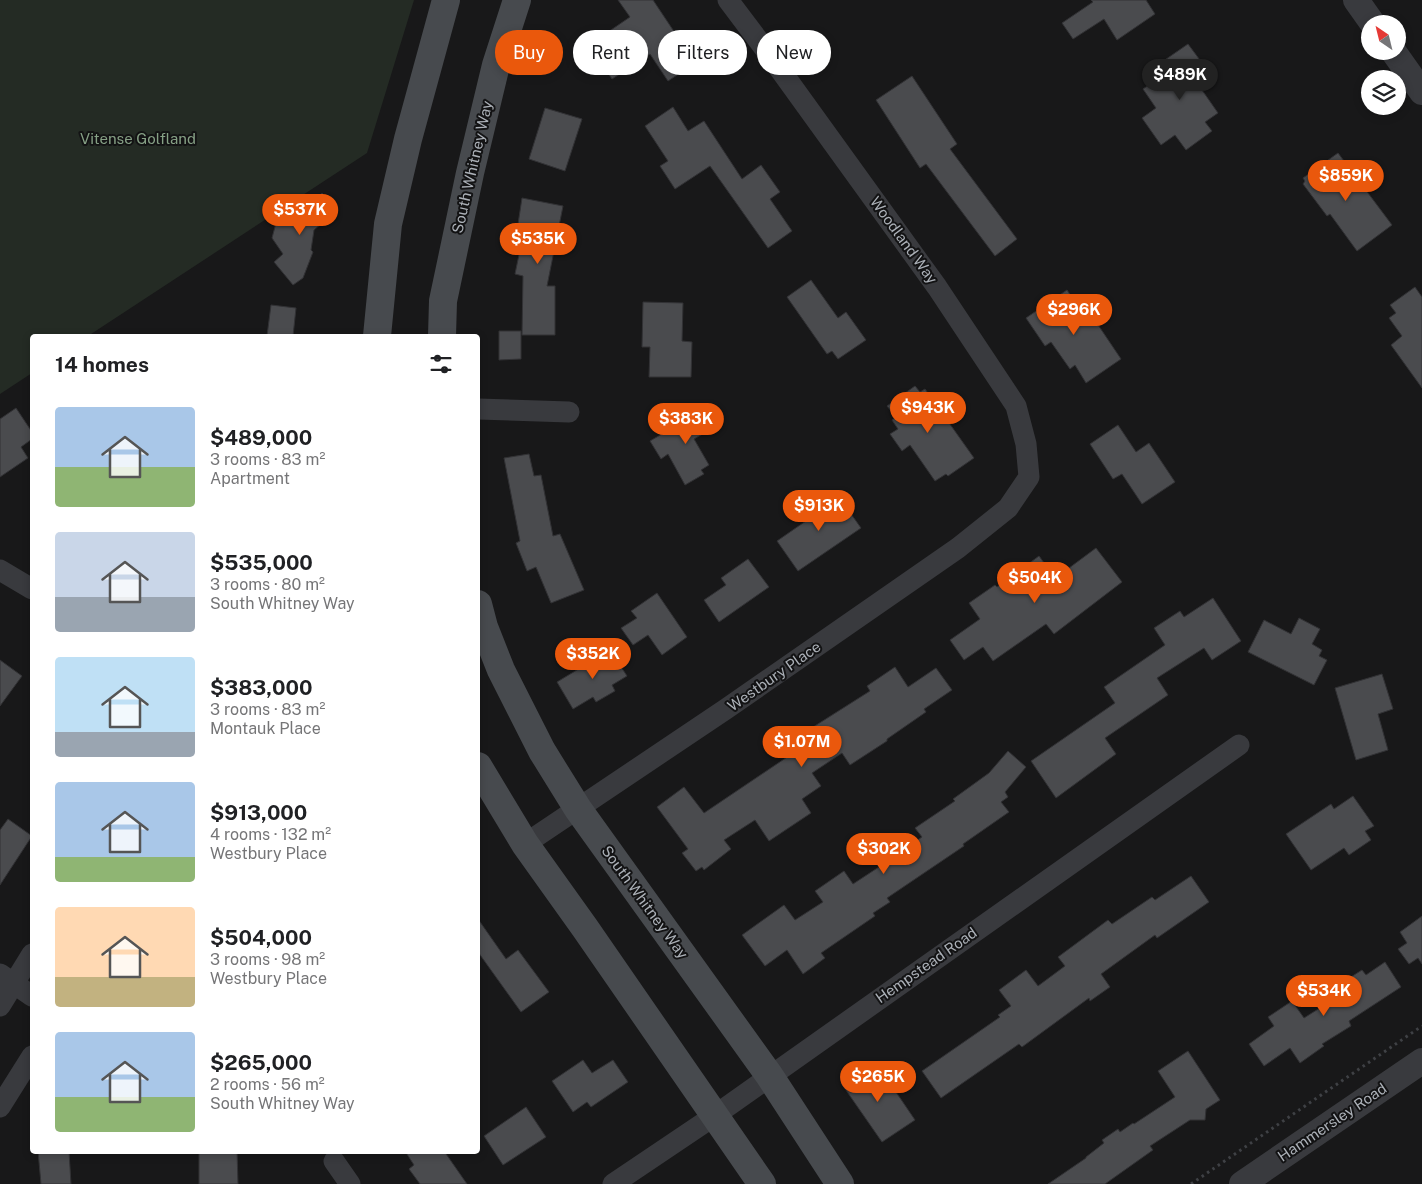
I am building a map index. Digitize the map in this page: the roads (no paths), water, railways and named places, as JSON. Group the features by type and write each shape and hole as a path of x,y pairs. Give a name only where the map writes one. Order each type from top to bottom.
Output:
{"main road":[{"path":"377,334 388,224 408,139 446,0"},
{"name":"South Whitney Way","path":"442,334 443,301 470,173 496,66 517,0"},
{"name":"South Whitney Way","path":"480,620 501,670 542,751 578,809 769,1075 840,1184"},
{"path":"480,769 525,844 762,1184"}],"street":[{"name":"Woodland Way","path":"728,0 937,287 1016,406 1026,444 1029,478 1015,498"},
{"path":"1356,0 1367,15"},
{"path":"1399,60 1422,92"},
{"path":"480,409 569,412"},
{"name":"Westbury Place","path":"525,844 958,548 1008,508 1015,498"},
{"path":"0,570 30,588"},
{"name":"Hempstead Road","path":"612,1184 714,1116 769,1075 1239,745"},
{"path":"0,1006 7,979 30,956"},
{"path":"7,979 30,995"},
{"path":"0,1107 30,1059"},
{"name":"Hammersley Road","path":"1242,1184 1422,1061"},
{"path":"334,1161 350,1184"}],"park label":[{"name":"Vitense Golfland","path":"138,138"}]}
